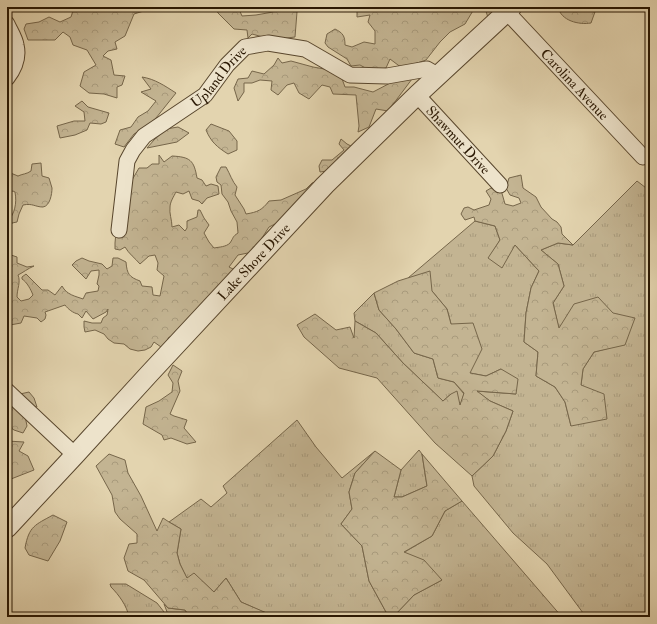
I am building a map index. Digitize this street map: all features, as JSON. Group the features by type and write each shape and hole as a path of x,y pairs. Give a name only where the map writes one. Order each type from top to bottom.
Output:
{"street":[{"name":"Lake Shore Drive","path":"7,528 325,185 417,95 510,9"},
{"name":"Carolina Avenue","path":"510,9 643,157"},
{"path":"7,24 16,44 17,58 11,73 7,78"},
{"name":"Upland Drive","path":"119,230 127,161 133,150 144,136 205,95 227,65 245,47 268,43 305,49 350,75 387,76 427,69 439,76"},
{"name":"Shawmut Drive","path":"417,95 500,185"},
{"path":"7,391 75,455"}],"green space":[{"path":"74,7 150,7 150,9 134,14 125,36 115,42 117,49 108,51 103,56 111,60 114,75 125,76 122,85 117,87 117,98 104,94 89,93 80,86 84,72 96,65 87,50 73,45 70,37 63,32 55,40 28,40 24,29 26,24 39,22 49,17 60,22 71,17"},
{"path":"215,7 238,7 242,16 273,12 277,7 295,7 297,12 295,37 270,39 252,34 248,38 247,30 234,29 218,13"},
{"path":"357,7 499,7 489,21 485,8 474,9 465,24 450,32 426,60 402,68 390,59 386,68 371,71 360,65 351,66 347,59 328,47 325,43 327,34 335,29 343,35 345,45 352,47 364,42 375,44 375,31 368,22 370,15 357,17"},
{"path":"558,7 596,7 596,9 591,23 576,23 563,16"},
{"path":"278,58 282,63 291,61 330,70 341,76 345,87 354,87 373,92 396,80 412,79 388,111 376,109 369,127 358,132 359,126 356,95 333,94 330,87 322,85 309,99 299,93 294,83 287,85 278,95 271,90 272,81 260,80 252,83 244,83 244,92 238,101 234,88 238,79 248,78 252,71 264,74 274,65"},
{"path":"142,77 156,81 176,93 156,118 145,128 134,134 124,147 115,144 120,130 131,127 138,117 148,111 156,101 141,92 151,89"},
{"path":"82,101 88,107 109,113 106,122 101,124 90,123 87,130 75,135 60,138 57,126 74,121 85,121 84,112 75,106"},
{"path":"211,124 229,131 237,141 237,150 228,154 215,144 206,130"},
{"path":"178,127 189,133 177,142 147,148 166,129"},
{"path":"341,139 353,147 327,171 320,172 319,166 322,160 332,160 344,150 339,144"},
{"path":"159,155 164,162 172,156 187,159 193,163 197,178 202,180 206,186 211,184 218,186 219,194 207,198 202,204 199,201 192,199 189,191 183,194 176,192 170,205 172,227 179,225 185,231 187,228 187,221 197,217 198,210 200,210 209,225 204,233 214,248 222,247 230,243 234,236 238,233 237,222 228,202 222,194 221,185 217,182 216,177 221,167 226,167 237,187 235,195 246,214 259,210 269,201 281,200 306,189 312,183 318,181 281,221 269,227 253,252 238,255 229,267 233,269 241,266 178,338 169,337 161,347 154,342 151,347 138,351 130,349 124,344 114,343 104,334 95,330 85,332 84,321 101,323 103,318 107,315 108,309 106,312 93,319 86,311 82,318 65,305 45,312 45,319 41,322 37,318 24,316 21,323 7,327 7,272 10,268 7,267 7,257 11,255 17,257 17,263 27,267 34,266 18,275 19,283 17,297 21,301 29,299 33,295 27,284 22,279 22,277 26,274 42,290 48,290 55,295 62,286 69,293 83,299 86,293 98,291 99,286 97,284 99,270 91,271 86,279 72,265 82,258 102,264 107,269 112,266 113,258 118,258 126,262 128,272 133,278 140,281 142,286 152,287 153,295 160,296 164,276 157,270 158,263 155,255 149,256 140,264 125,247 120,250 115,249 116,232 132,180 139,168 147,168 152,164 159,164"},
{"path":"41,163 42,176 49,178 52,188 49,202 43,207 29,204 23,205 17,222 12,223 7,230 7,222 14,212 16,200 15,192 13,191 7,193 7,186 9,183 7,180 7,173 8,172 18,176 31,171 32,164"},
{"path":"521,175 523,188 536,197 541,207 552,219 557,222 561,227 562,234 573,245 558,243 541,250 558,264 564,286 553,303 559,328 574,304 598,297 613,313 635,318 625,345 594,352 583,369 581,385 604,394 607,419 571,426 565,402 555,387 536,376 538,352 524,342 526,313 531,288 539,271 515,245 502,268 488,258 500,240 495,226 475,221 474,217 465,220 461,214 464,208 468,207 474,210 489,205 491,199 486,191 491,188 501,190 505,204 513,206 521,203 519,198 510,195 506,188 509,178"},
{"path":"637,181 650,191 650,617 586,617 547,564 513,533 474,486 472,476 493,456 506,431 513,411 490,401 476,391 516,394 501,369 486,376 470,373 451,324 447,309 432,291 408,278 475,221 495,226 500,240 489,258 515,245 539,271 531,288 526,313 524,342 538,352 536,376 555,387 565,402 571,426 581,385 583,369 594,352 625,344 559,329 553,303 564,286 558,264 541,250 558,243 573,245"},
{"path":"430,271 432,291 447,309 451,324 473,323 482,349 470,373 486,376 501,369 518,379 516,394 477,391 490,401 513,411 506,431 493,456 472,476 435,443 377,378 339,368 304,337 297,325 315,314 336,330 350,327 354,338 355,321 376,333 403,363 443,401 457,391 460,405 464,393 454,382 438,378 433,359 414,353 379,310 374,293 398,281"},
{"path":"374,293 379,310 414,353 433,359 438,378 454,382 464,394 460,406 451,394 443,401 403,363 376,333 355,321 354,313"},
{"path":"173,365 182,371 178,381 180,391 170,414 187,420 184,428 196,442 187,444 171,438 164,440 162,435 143,424 146,407 159,401 172,392 173,383 168,375"},
{"path":"29,392 34,398 37,407 31,406 24,411 27,426 23,433 14,430 7,425 7,405 13,403 20,394"},
{"path":"297,420 316,447 342,478 375,451 355,473 349,492 352,509 341,524 362,546 369,581 386,612 391,617 268,617 268,614 241,602 226,578 214,592 202,581 187,579 177,553 181,529 169,522 201,499 211,507 227,493 223,486"},
{"path":"7,441 24,442 19,451 28,456 34,470 11,479 9,489 7,489"},
{"path":"419,450 422,454 427,486 402,497 394,497 401,470"},
{"path":"375,451 401,470 394,497 402,497 427,486 422,454 462,501 445,511 432,536 404,552 424,560 442,580 414,595 393,617 386,612 369,581 362,546 341,524 352,509 349,492 355,473"},
{"path":"109,454 125,460 128,473 141,496 157,531 163,518 181,529 177,553 180,564 187,578 194,573 214,592 226,578 241,602 269,614 268,617 190,617 185,610 168,608 144,580 128,571 124,558 129,544 137,543 137,534 120,519 115,512 112,495 96,466"},
{"path":"462,501 562,617 393,617 414,595 442,580 403,553 432,536 445,511"},
{"path":"53,515 67,522 60,541 48,561 29,555 25,548 31,531 37,524"},
{"path":"110,584 126,584 157,603 168,617 129,617 125,605"},
{"path":"164,604 168,608 185,610 190,617 169,617"}]}
